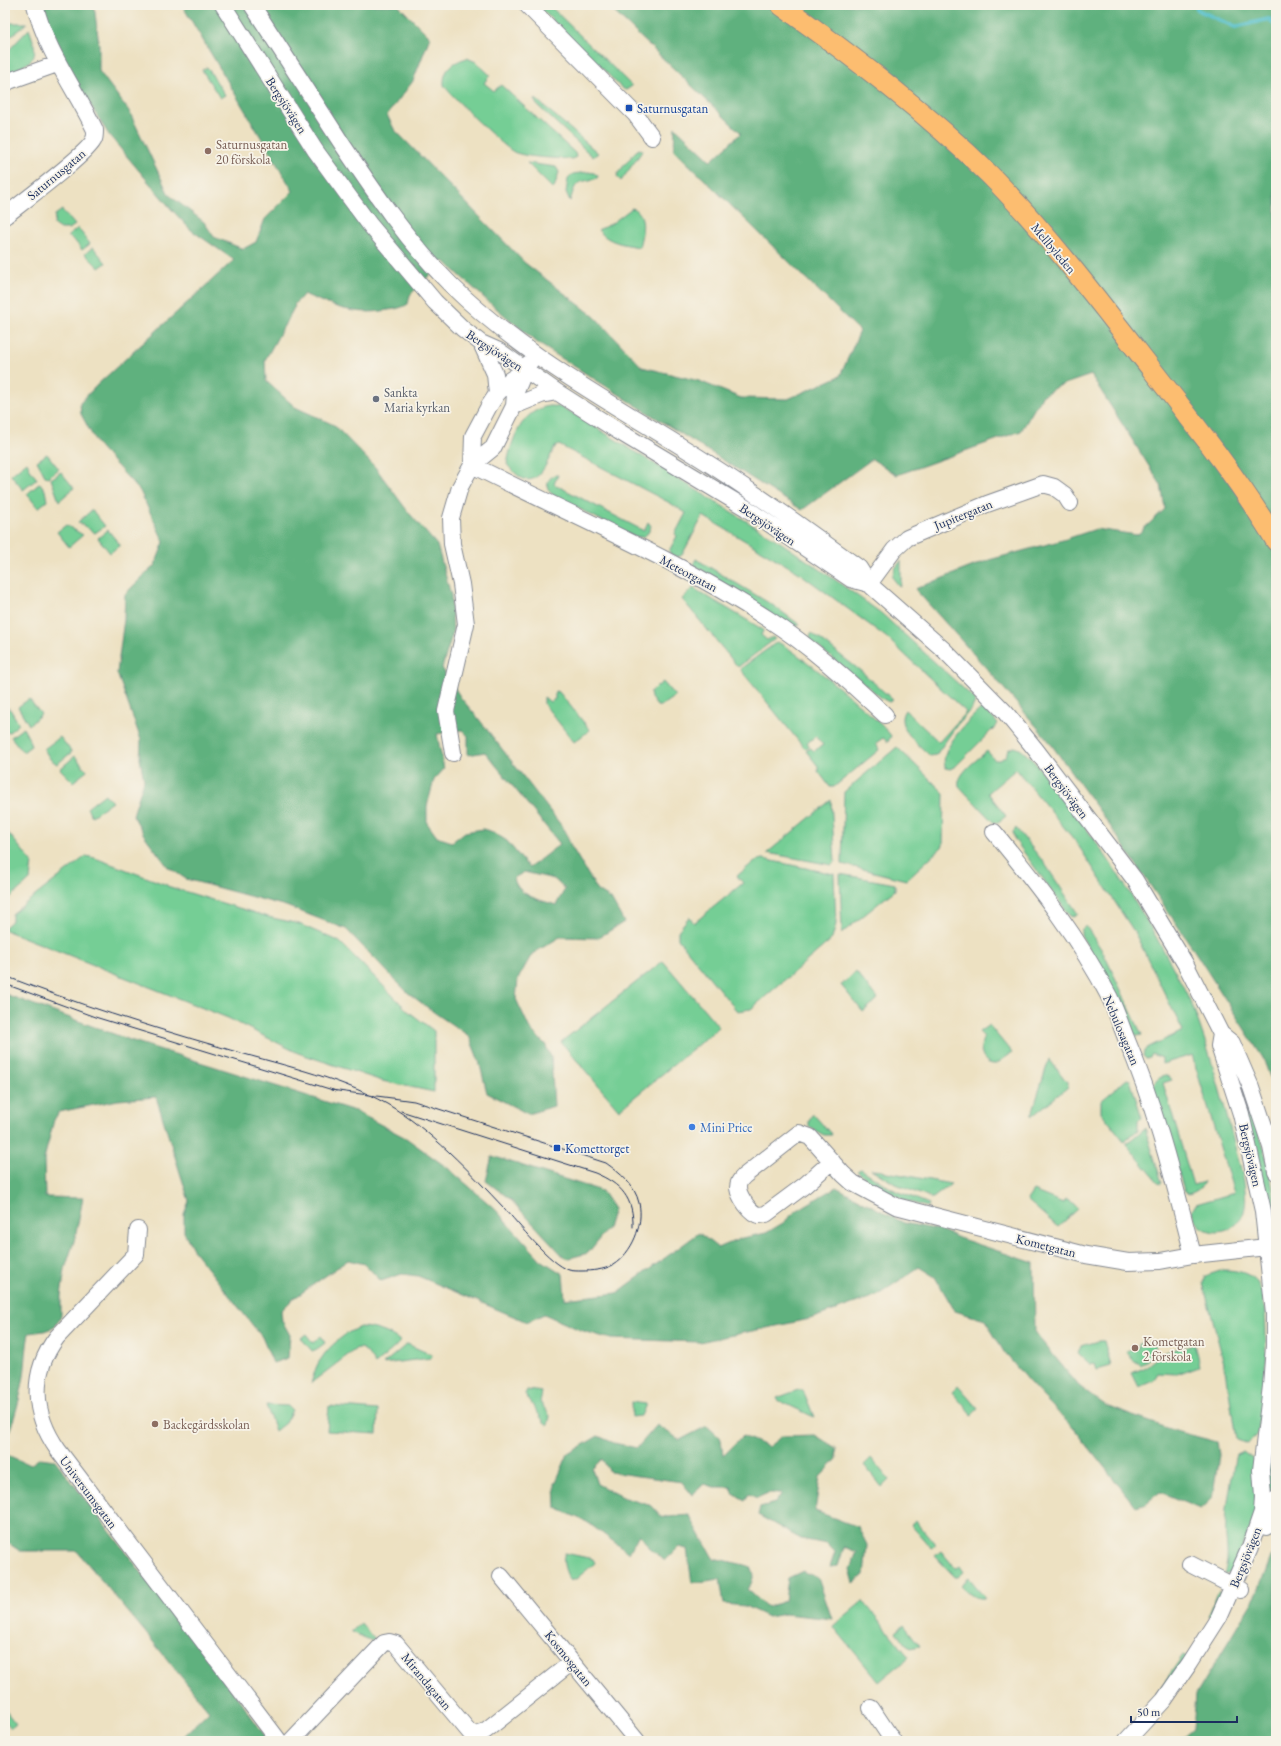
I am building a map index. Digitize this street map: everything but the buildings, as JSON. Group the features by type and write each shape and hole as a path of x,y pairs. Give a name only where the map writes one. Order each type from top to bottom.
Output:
{"main road":[{"name":"Mellbyleden","path":"781,5 879,78 950,138 992,177 1045,237 1123,332 1253,504 1276,542"}],"street":[{"name":"Saturnusgatan","path":"5,216 72,162 89,146 94,139 95,130 57,64 38,20 35,5"},
{"name":"Bergsjövägen","path":"223,5 315,150 370,225 435,302 463,329 481,343 499,351 557,392 618,431 746,508 851,580 869,584"},
{"name":"Bergsjövägen","path":"252,5 369,185 426,260 451,286 497,327 535,354 579,384 750,490 859,568 869,584 944,650 972,677 1036,750 1134,880 1186,965 1221,1034 1232,1043 1251,1087 1271,1147 1276,1172"},
{"path":"527,5 635,114 652,137"},
{"path":"7,82 57,64"},
{"path":"481,343 495,374 496,394"},
{"path":"453,753 446,711 466,624 461,584 452,544 451,518 460,487 472,466 493,448 514,406 515,394 525,370 535,354"},
{"path":"472,466 473,436 496,394 510,380 525,370"},
{"path":"514,406 541,395 557,392"},
{"name":"Meteorgatan","path":"472,466 663,559 732,597 768,619 814,652 847,678 884,715"},
{"name":"Jupitergatan","path":"869,584 894,550 907,538 987,504 1043,484 1054,486 1065,495 1070,503"},
{"name":"Nebulosagatan","path":"994,832 1028,873 1076,938 1111,1000 1146,1087 1168,1161 1193,1255"},
{"name":"Bergsjövägen","path":"1126,1741 1164,1700 1189,1664 1237,1588 1262,1512 1263,1497 1261,1470 1274,1346 1271,1247 1257,1178 1241,1114 1219,1046 1221,1034"},
{"path":"799,1133 810,1137 832,1161 805,1185 766,1214 759,1215 751,1211 740,1194 738,1187 739,1181 799,1133"},
{"name":"Kometgatan","path":"832,1161 843,1174 854,1183 896,1206 1086,1255 1128,1262 1160,1261 1193,1255 1271,1247"},
{"name":"Universumsgatan","path":"138,1230 136,1254 57,1336 47,1350 41,1363 38,1379 39,1408 42,1423 48,1436 58,1450 279,1741"},
{"name":"Bergsjövägen","path":"1140,1741 1169,1706 1196,1669 1259,1548 1276,1499"},
{"path":"1190,1564 1237,1588"},
{"name":"Kosmosgatan","path":"501,1576 637,1741"},
{"name":"Mirandagatan","path":"291,1741 384,1643 389,1642 396,1644 472,1735 485,1732 572,1662"},
{"path":"871,1708 893,1741"}],"green space":[{"path":"43,5 94,5 99,45 99,71 129,111 169,195 204,222 214,237 243,249 256,242 265,219 293,191 182,5 398,5 430,37 413,81 387,115 394,129 525,263 595,317 642,367 699,381 741,398 788,399 840,376 860,331 674,150 675,127 711,161 741,133 607,5 1276,5 1276,1094 1263,1058 1190,944 1106,820 1048,740 995,678 915,589 989,560 1063,540 1096,529 1137,535 1165,509 1161,485 1091,375 1056,387 1042,396 1021,431 897,475 872,459 802,510 539,344 491,304 444,261 410,295 408,304 398,308 376,312 355,311 325,303 304,294 294,305 295,306 265,360 266,381 295,407 334,425 375,467 409,513 437,545 451,595 453,632 442,668 461,698 564,829 571,846 598,891 611,899 624,922 598,938 560,937 532,954 518,979 516,999 530,1029 545,1044 551,1057 554,1106 528,1114 487,1093 479,1061 469,1036 407,992 346,929 286,906 186,879 168,867 144,835 133,815 144,780 140,759 141,740 117,673 124,619 125,594 155,565 164,542 140,491 97,444 81,414 80,403 97,385 234,260 191,230 172,210 109,135 60,56 44,20","holes":["462,730 468,736 468,755 485,752 560,844 529,868 507,841 493,832 483,829 465,832 452,842 437,837 427,823 427,806 434,780 444,769 437,734","524,872 554,879 565,889 556,905 530,896 520,889 514,878"]},
{"path":"537,5 549,5 632,86 626,90 623,89"},
{"path":"5,23 27,23 5,41"},
{"path":"29,29 33,39 33,58 29,62 8,74 5,68 5,54"},
{"path":"467,58 476,62 490,75 484,83 494,91 501,85 575,153 576,157 572,159 544,158 516,153 478,122 444,85 447,70 453,64"},
{"path":"207,67 225,95 220,98 202,70"},
{"path":"534,99 598,153 593,157 537,105"},
{"path":"639,149 643,150 621,181 617,177 618,173"},
{"path":"527,163 556,167 559,172 554,188 552,188"},
{"path":"588,172 594,173 598,176 597,178 576,185 570,201 566,192 568,179 573,174"},
{"path":"632,208 637,211 642,219 643,225 639,247 622,244 607,238 598,230 611,224"},
{"path":"62,210 75,225 69,229 60,229 54,225 55,215"},
{"path":"78,228 90,244 82,250 75,241 68,236"},
{"path":"93,247 106,263 99,268 85,254"},
{"path":"549,406 563,408 584,420 780,542 881,613 976,700 972,708 957,725 936,755 930,756 909,735 902,723 902,716 905,710 939,742 966,712 886,637 798,572 703,516 682,555 678,557 671,555 669,551 677,536 675,534 686,513 670,503 559,445 555,447 546,465 538,476 527,480 514,472 507,464 515,436 519,428 531,414 539,409"},
{"path":"47,454 59,469 48,477 45,476 37,461"},
{"path":"27,462 37,479 23,490 11,475"},
{"path":"61,472 74,488 59,501 51,479"},
{"path":"558,475 554,484 644,531 648,522 651,526 648,533 643,537 633,537 553,495 548,490 548,482 553,476"},
{"path":"40,483 45,490 47,501 38,508 27,494"},
{"path":"92,510 105,526 95,533 78,522"},
{"path":"66,525 83,535 69,547 57,532"},
{"path":"108,530 120,545 110,553 98,538"},
{"path":"696,559 774,606 800,625 794,627 790,626 695,566 694,563"},
{"path":"901,561 900,587 892,577 896,567"},
{"path":"693,588 762,629 763,631 761,635 767,640 773,637 775,639 738,667 682,599"},
{"path":"812,633 862,672 893,700 889,702 883,699 811,641 810,636"},
{"path":"777,642 800,657 837,686 885,728 891,736 888,742 883,738 876,743 879,750 834,787 830,787 818,771 818,766 806,751 811,748 814,751 823,745 816,736 807,743 810,746 805,749 740,669"},
{"path":"663,682 675,696 661,706 657,706 651,698 650,692"},
{"path":"555,691 559,692 590,730 574,742 544,704 544,697 550,702 555,699"},
{"path":"29,699 41,714 29,725 18,707"},
{"path":"983,707 998,724 956,766 950,769 946,768 944,761 950,744 963,726"},
{"path":"8,708 19,724 8,733 5,730 5,710"},
{"path":"23,728 31,746 23,752 11,737"},
{"path":"60,737 72,752 57,764 50,759 44,749"},
{"path":"897,747 944,793 943,846 906,880 842,864 844,792"},
{"path":"1014,747 1024,752 1036,764 1099,846 1152,929 1191,1003 1206,1044 1216,1078 1240,1164 1244,1184 1244,1213 1234,1226 1227,1230 1213,1232 1206,1229 1195,1219 1192,1211 1196,1204 1234,1193 1192,1055 1162,1064 1162,1058 1152,1054 1150,1058 1146,1059 1143,1056 1144,1051 1149,1047 1183,1031 1135,933 1076,842 1016,769 988,793 1006,816 997,823 993,822 959,786 959,781 964,772 973,762 987,751 995,760 1000,760 1006,756 1008,750"},
{"path":"75,756 87,771 73,782 60,769"},
{"path":"105,794 112,802 92,816 87,808"},
{"path":"831,800 835,862 832,865 767,853"},
{"path":"1016,828 1045,864 1078,914 1073,917 1070,916 1015,840 1013,832"},
{"path":"5,829 32,862 30,880 5,902"},
{"path":"86,856 95,858 167,886 268,917 299,924 340,942 408,1011 434,1031 434,1092 382,1081 298,1053 228,1018 5,930 5,927 12,921 12,914"},
{"path":"763,859 834,874 836,924 832,939 751,1009 737,1011 678,939 678,931 689,917 694,923 743,883 737,876 755,861"},
{"path":"840,874 895,884 895,890 842,933"},
{"path":"1086,926 1103,952 1142,1035 1137,1036 1133,1033 1116,997 1081,935 1081,930"},
{"path":"663,961 719,1027 619,1110 561,1042"},
{"path":"856,972 878,999 863,1012 841,985"},
{"path":"5,994 130,1040 355,1111 406,1138 449,1169 495,1209 541,1260 563,1274 565,1299 617,1293 699,1233 718,1248 742,1238 766,1233 783,1223 796,1211 836,1187 904,1223 940,1230 959,1238 1034,1263 1035,1333 1079,1386 1105,1405 1176,1431 1217,1442 1219,1456 1212,1499 1201,1509 1160,1492 1145,1504 1135,1506 1076,1431 1029,1382 1004,1352 985,1320 955,1311 935,1277 919,1267 878,1295 810,1319 699,1342 611,1339 580,1330 544,1314 527,1322 418,1276 402,1274 381,1281 365,1264 348,1260 293,1299 281,1311 282,1321 290,1335 288,1358 273,1363 262,1337 194,1251 184,1232 184,1214 189,1201 156,1097 118,1100 59,1112 54,1120 44,1159 45,1197 83,1198 75,1238 65,1269 61,1296 61,1315 55,1327 44,1331 29,1333 21,1393 5,1442"},
{"path":"989,1025 1012,1053 996,1064 987,1062 981,1051 984,1037 979,1032"},
{"path":"1224,1044 1234,1060 1265,1151 1276,1204 1276,1222 1273,1230"},
{"path":"1049,1059 1067,1082 1068,1087 1031,1117"},
{"path":"1169,1076 1172,1080 1163,1083 1193,1185 1204,1182 1198,1190 1188,1194 1184,1190 1153,1087 1159,1078"},
{"path":"1127,1079 1130,1080 1142,1118 1138,1120 1138,1130 1124,1141 1101,1112 1101,1101"},
{"path":"812,1115 814,1115 832,1135 824,1135 809,1127 809,1120"},
{"path":"1145,1128 1162,1183 1161,1184 1126,1144"},
{"path":"492,1156 602,1191 614,1209 608,1228 588,1253 566,1259 510,1199 486,1181"},
{"path":"861,1169 892,1189 929,1204 928,1207 899,1198 872,1183 857,1171"},
{"path":"871,1169 951,1184 933,1198 930,1198 895,1184"},
{"path":"1033,1191 1063,1203 1065,1199 1074,1204 1078,1209 1058,1227 1027,1200"},
{"path":"1223,1270 1242,1272 1255,1280 1262,1295 1265,1310 1266,1350 1262,1408 1258,1433 1248,1443 1236,1439 1226,1371 1203,1283 1205,1276"},
{"path":"360,1327 387,1333 400,1341 400,1343 375,1364 363,1349 357,1348 311,1383 318,1364 328,1349 344,1336"},
{"path":"306,1334 313,1343 321,1336 325,1343 312,1351 301,1338"},
{"path":"1104,1341 1111,1366 1097,1370 1095,1364 1090,1365 1078,1354 1081,1346"},
{"path":"1154,1341 1152,1355 1141,1365 1132,1359 1126,1351 1139,1347 1139,1344"},
{"path":"407,1344 432,1355 431,1358 383,1364"},
{"path":"1194,1344 1199,1366 1177,1374 1158,1373 1153,1381 1139,1387 1132,1373 1144,1368 1163,1353"},
{"path":"958,1386 978,1409 972,1415 952,1392"},
{"path":"527,1390 542,1392 540,1402 550,1416 548,1425 544,1422 525,1394"},
{"path":"798,1390 803,1390 814,1417 778,1400 777,1398"},
{"path":"631,1402 646,1404 641,1416 632,1417"},
{"path":"266,1405 288,1406 292,1410 285,1423 275,1431"},
{"path":"329,1406 378,1410 377,1434 327,1431"},
{"path":"1274,1421 1276,1421 1276,1442 1272,1468 1272,1499 1265,1473"},
{"path":"657,1425 680,1440 707,1426 721,1439 723,1456 743,1436 768,1447 782,1436 815,1435 836,1448 837,1459 820,1477 815,1511 858,1527 867,1545 864,1575 854,1583 850,1569 857,1552 844,1547 838,1566 830,1567 835,1552 827,1544 801,1539 758,1515 760,1507 775,1503 782,1493 768,1493 757,1498 749,1494 745,1500 734,1494 731,1487 714,1487 704,1484 692,1495 682,1482 610,1472 602,1459 592,1469 597,1484 625,1498 652,1506 661,1516 669,1517 689,1515 713,1558 749,1566 754,1574 751,1584 747,1589 767,1607 785,1601 788,1578 803,1571 818,1578 832,1619 785,1614 768,1617 745,1606 724,1604 720,1579 692,1583 687,1549 679,1547 665,1561 650,1548 639,1534 629,1553 587,1522 556,1508 555,1484 568,1454 598,1436 614,1443 637,1448"},
{"path":"1243,1451 1254,1459 1256,1517 1230,1573 1224,1575 1227,1561 1226,1529 1228,1498 1235,1457 1236,1454"},
{"path":"5,1454 30,1465 40,1458 55,1460 238,1698 269,1741 178,1741 209,1711 77,1551 20,1551 5,1541"},
{"path":"871,1458 889,1480 882,1487 864,1465"},
{"path":"916,1521 936,1545 931,1548 911,1525"},
{"path":"1276,1544 1276,1741 1178,1741 1193,1729 1196,1695 1257,1594"},
{"path":"941,1551 956,1569 960,1566 964,1572 958,1577 955,1577 935,1556"},
{"path":"565,1553 593,1559 595,1563 576,1579 571,1581 567,1575 565,1567"},
{"path":"969,1578 986,1598 978,1598 966,1591 961,1585"},
{"path":"1219,1589 1223,1593 1211,1616 1208,1616"},
{"path":"863,1601 909,1657 879,1682 833,1626"},
{"path":"361,1623 374,1639 372,1641 352,1632"},
{"path":"904,1625 920,1646 910,1648 896,1632"},
{"path":"1183,1655 1187,1657 1157,1701 1153,1699"},
{"path":"5,1710 16,1724 11,1728 7,1723 5,1724"}],"waterway":[{"path":"1195,5 1198,10 1235,27 1269,19 1276,26"}],"tram line":[{"path":"5,976 58,996 138,1022 305,1071 347,1085 367,1094 387,1104 403,1114 434,1138 491,1194 544,1252 561,1266 569,1270 578,1271 606,1268 620,1260 631,1246 640,1220 639,1203 634,1191 626,1180 606,1163 414,1101 372,1096 362,1094 331,1090"},
{"path":"5,984 95,1017 336,1091"},
{"path":"401,1111 604,1177 619,1187 624,1193 631,1208 633,1227"}],"place":[{"name":"Saturnusgatan","path":"629,108"},
{"name":"Saturnusgatan 20 förskola","path":"208,151"},
{"name":"Sankta Maria kyrkan","path":"376,399"},
{"name":"Mini Price","path":"692,1127"},
{"name":"Komettorget","path":"557,1148"},
{"name":"Kometgatan 2 förskola","path":"1135,1348"},
{"name":"Backegårdsskolan","path":"155,1424"}]}
